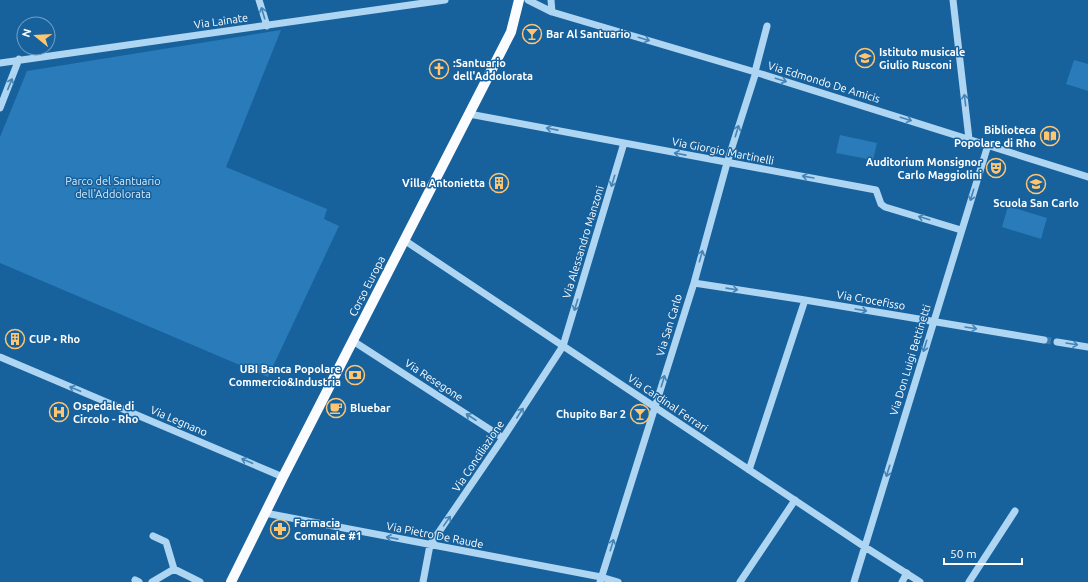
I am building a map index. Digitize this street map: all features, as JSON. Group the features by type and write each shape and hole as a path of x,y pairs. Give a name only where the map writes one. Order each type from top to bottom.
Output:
{"main road":[{"name":"Corso Europa","path":"231,582 265,512 511,32 519,0"}],"street":[{"path":"259,0 267,26"},
{"name":"Via Lainate","path":"0,63 446,0"},
{"name":"Via Edmondo De Amicis","path":"528,0 552,12 755,72 1088,177"},
{"path":"551,0 552,12"},
{"path":"953,0 969,139"},
{"name":"Via San Carlo","path":"601,579 694,284 767,26"},
{"path":"0,108 20,59"},
{"name":"Via Giorgio Martinelli","path":"469,114 876,190 881,204 885,207 961,230"},
{"name":"Via Alessandro Manzoni","path":"563,346 624,143"},
{"name":"Via Don Luigi Bettinetti","path":"854,582 932,322 988,145"},
{"name":"Via Cardinal Ferrari","path":"404,240 865,547 920,582"},
{"name":"Via Crocefisso","path":"694,284 805,300 1044,340"},
{"path":"749,470 805,300"},
{"name":"Via Resegone","path":"353,341 504,438"},
{"path":"1057,342 1088,347"},
{"name":"Via Conciliazione","path":"423,582 430,545 504,438 563,346"},
{"name":"Via Legnano","path":"0,357 283,477"},
{"path":"740,582 796,500"},
{"path":"969,582 1015,511"},
{"name":"Via Pietro De Raude","path":"265,512 618,582"},
{"path":"153,536 166,542 174,569 200,582"},
{"path":"152,582 174,569"},
{"path":"902,582 907,573"}],"green space":[{"name":"Parco del Santuario dell'Addolorata","path":"281,30 226,167 327,209 324,219 339,226 268,377 0,263 0,137 27,71"},
{"path":"1074,60 1088,64 1088,91 1066,84"},
{"path":"840,135 877,143 873,160 836,153"},
{"path":"1008,206 1047,218 1041,239 1002,227"}],"tunnel":[{"path":"1044,340 1057,342"}],"place":[{"name":"Bar Al Santuario","path":"532,34"},
{"name":"Istituto musicale Giulio Rusconi","path":"865,58"},
{"name":":Santuario dell'Addolorata","path":"439,69"},
{"name":"Biblioteca Popolare di Rho","path":"1050,136"},
{"name":"Auditorium Monsignor Carlo Maggiolini","path":"996,168"},
{"name":"Villa Antonietta","path":"499,183"},
{"name":"Scuola San Carlo","path":"1036,184"},
{"name":"CUP • Rho","path":"15,339"},
{"name":"UBI Banca Popolare Commercio&Industria","path":"355,375"},
{"name":"Bluebar","path":"336,408"},
{"name":"Ospedale di Circolo - Rho","path":"59,412"},
{"name":"Chupito Bar 2","path":"640,414"},
{"name":"Farmacia Comunale #1","path":"280,529"}]}
